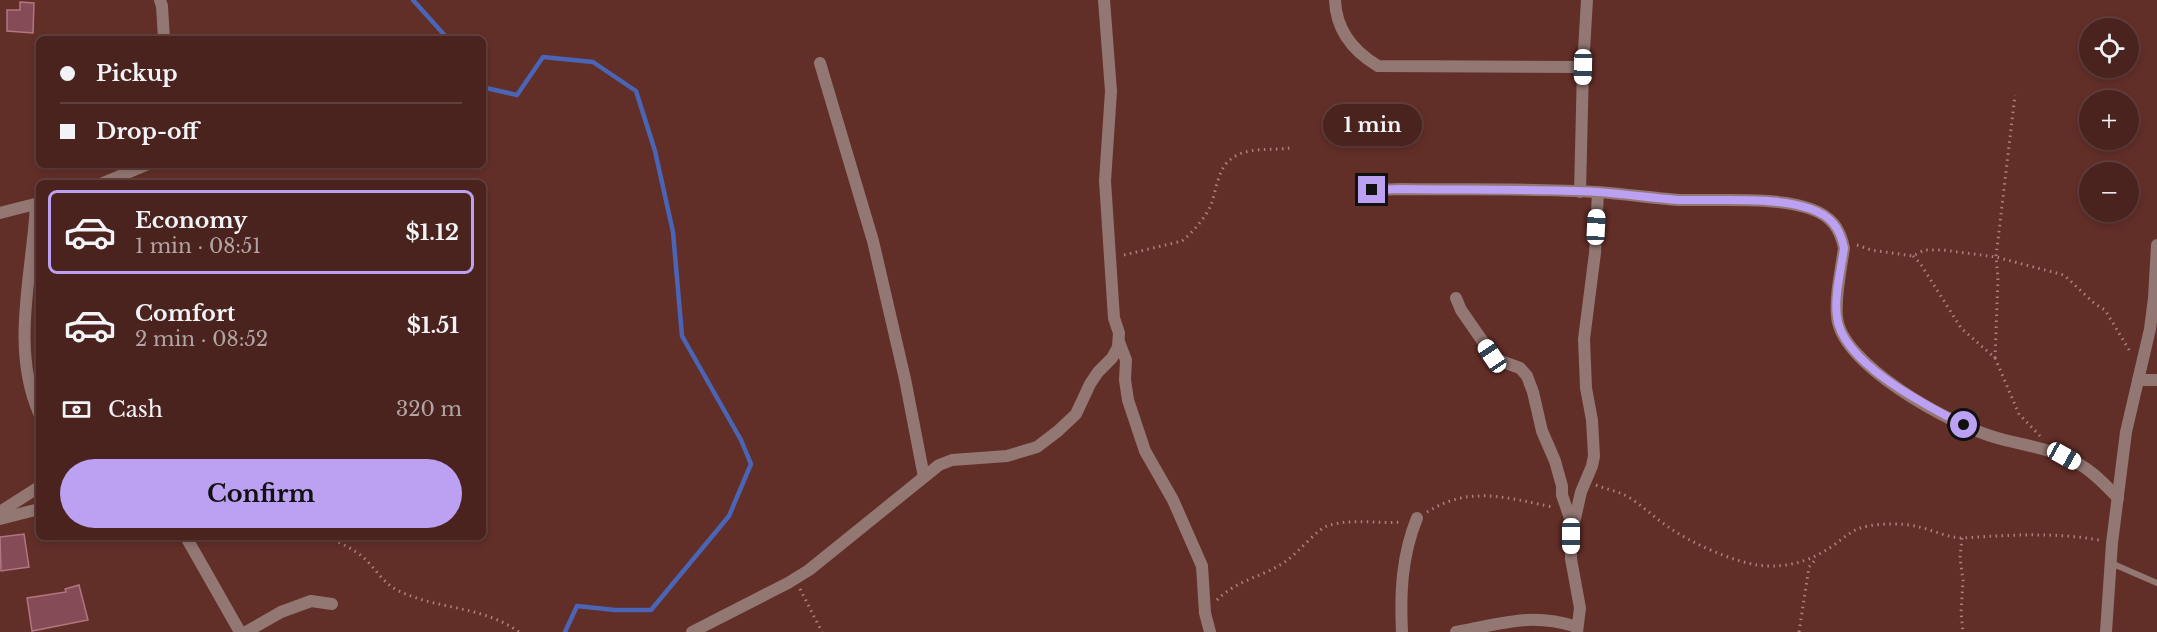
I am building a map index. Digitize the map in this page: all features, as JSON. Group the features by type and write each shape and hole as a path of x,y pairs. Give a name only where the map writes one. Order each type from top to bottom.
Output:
{"street":[{"path":"160,0 164,36"},
{"path":"692,632 795,579 822,560 939,465 952,460 1007,456 1037,447 1076,414 1090,384 1112,358 1119,342 1119,333 1114,318 1105,181 1111,91 1104,0"},
{"path":"1335,0 1335,15 1339,27 1364,58 1378,66 1583,67"},
{"path":"1580,192 1587,0"},
{"path":"820,63 873,241 905,379 924,477"},
{"path":"109,180 139,168"},
{"path":"1372,190 1598,192 1678,200 1728,200 1798,205 1812,209 1834,223 1842,238 1844,248 1837,316 1840,330 1854,351 1887,380 1915,400 1964,425 1992,436 2064,456 2095,473 2118,498"},
{"path":"1456,632 1526,619 1543,619 1577,629 1580,608 1570,559 1573,525 1581,492 1592,466 1594,446 1586,388 1584,339 1595,254 1598,192"},
{"path":"0,213 36,203"},
{"path":"36,211 26,294 25,324 30,386 36,404"},
{"path":"2106,632 2112,543 2126,432 2150,330 2157,245"},
{"path":"1456,298 1461,310 1494,359 1515,366 1527,376 1542,431 1555,461 1573,525"},
{"path":"1119,342 1126,360 1125,380 1128,400 1145,451 1173,500 1202,566 1205,614 1210,632"},
{"path":"2138,380 2157,380"},
{"path":"0,512 36,489"},
{"path":"0,519 36,510"},
{"path":"1402,632 1404,556 1417,518"},
{"path":"188,540 240,632"},
{"path":"246,632 280,612 311,602 332,604"}],"lane":[{"path":"2111,563 2157,583"}],"path":[{"path":"2015,95 1996,258 1998,278 1995,358 2019,414 2037,431 2054,453"},
{"path":"1110,258 1182,241 1206,214 1222,170 1230,159 1255,150 1290,148"},
{"path":"1842,238 1871,250 1913,256 1924,250 1943,250 2046,269 2069,279 2095,304 2105,310 2141,366"},
{"path":"1913,256 1920,263 1961,328 1995,358"},
{"path":"1586,479 1629,497 1678,534 1726,556 1758,565 1782,566 1817,557"},
{"path":"1205,614 1232,587 1245,580 1268,573 1327,526 1354,522 1399,522 1417,518 1454,498 1468,496 1501,496 1567,510"},
{"path":"1799,632 1809,567 1817,557 1853,530 1869,526 1899,524 1918,526 1962,538 2006,535 2076,536 2112,543"},
{"path":"1962,538 1960,558 1963,580 1961,613 1963,632"},
{"path":"334,540 359,553 395,590 416,598 464,608 502,620 519,632"},
{"path":"795,579 822,632"}],"building":[{"path":"20,2 34,3 33,33 7,31 7,10 20,10"},
{"path":"24,534 29,567 1,571 0,537"},
{"path":"79,585 88,620 32,631 27,598 66,592 65,589"}],"waterway":[{"path":"413,0 445,36"},
{"path":"486,88 517,95 543,57 593,62 636,91 655,151 673,232 682,336 741,440 751,464 729,516 651,610 615,610 577,606 565,632"}],"route":[{"path":"1372,190 1598,192 1678,200 1770,202 1812,209 1834,223 1842,238 1844,248 1837,316 1845,340 1887,380 1915,400 1964,425"}]}
